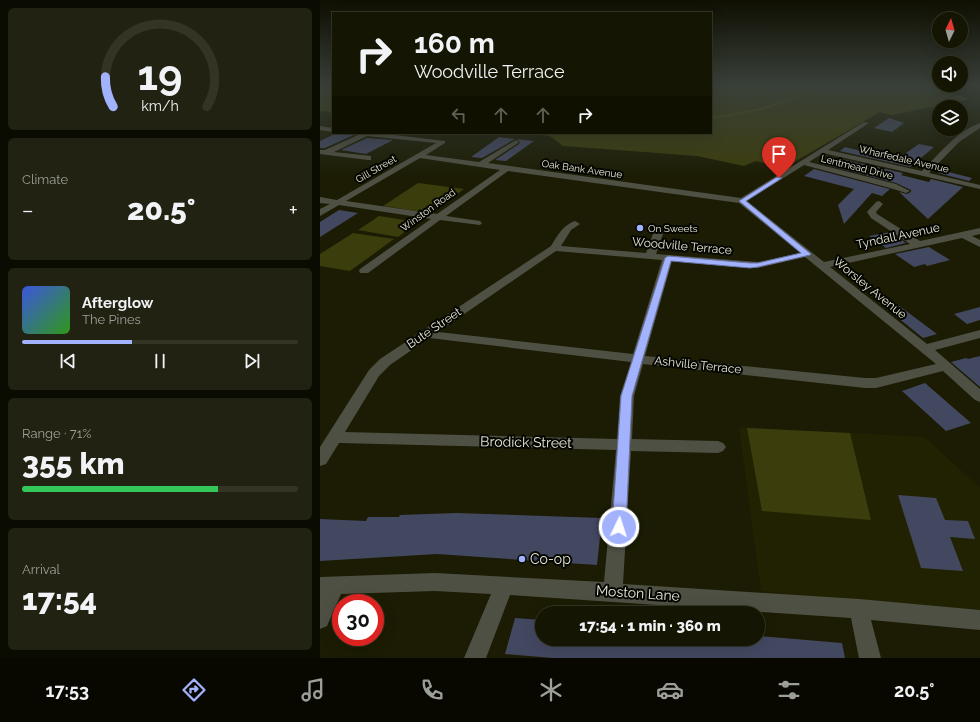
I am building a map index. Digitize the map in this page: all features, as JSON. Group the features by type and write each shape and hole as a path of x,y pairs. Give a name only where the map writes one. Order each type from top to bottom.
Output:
{"street":[{"path":"742,201 866,123"},
{"path":"924,174 957,140 980,125"},
{"path":"320,128 332,130"},
{"path":"323,155 360,134"},
{"name":"Gill Street","path":"320,213 442,142 371,134"},
{"path":"480,165 516,142"},
{"name":"Wharfedale Avenue","path":"824,150 980,187"},
{"path":"323,155 337,154 368,158"},
{"name":"Oak Bank Avenue","path":"418,156 742,201"},
{"name":"Lentmead Drive","path":"803,163 893,186 906,191"},
{"name":"Winston Road","path":"364,271 436,217 507,168"},
{"path":"320,200 476,223"},
{"name":"Worsley Avenue","path":"742,201 946,366 980,397"},
{"path":"879,204 871,212 874,216 919,245"},
{"name":"Bute Street","path":"320,460 374,373 385,362 554,248 568,228 575,224"},
{"name":"Tyndall Avenue","path":"822,266 980,231"},
{"path":"650,256 658,234"},
{"path":"964,235 980,244"},
{"name":"Woodville Terrace","path":"554,248 750,266 807,254"},
{"path":"613,591 620,513 627,396 668,258"},
{"name":"Ashville Terrace","path":"425,334 637,359 865,383 876,383 946,366"},
{"path":"924,349 980,334"},
{"name":"Brodick Street","path":"335,437 718,447"},
{"name":"Moston Lane","path":"327,586 435,582 504,585 613,591 859,609 980,620"},
{"path":"475,658 504,585"},
{"path":"320,619 327,586"},
{"path":"859,609 870,658"}],"shaded area":[{"path":"712,115 875,115 784,168 756,161 744,166 697,156 563,146 550,136 533,134 712,134"},
{"path":"418,183 464,189 431,213 383,206"},
{"path":"379,216 418,222 398,237 358,230"},
{"path":"353,233 394,239 350,271 320,266 320,254"},
{"path":"739,427 925,437 980,488 980,614 761,591"},
{"path":"747,428 850,433 871,520 762,511"}],"building":[{"path":"889,118 904,123 892,132 874,128"},
{"path":"335,134 356,134 325,148 320,148 320,141"},
{"path":"499,137 515,139 482,158 471,157"},
{"path":"367,138 393,140 366,154 341,150"},
{"path":"517,139 534,141 506,161 495,160 519,144 520,142"},
{"path":"919,144 934,147 910,167 840,151 845,147 896,160"},
{"path":"832,157 903,173 901,175 929,182 931,179 963,187 928,219 899,192 907,194 911,192 911,190 896,183 822,164"},
{"path":"814,169 890,189 882,196 872,193 844,224 838,205 854,189 804,176"},
{"path":"941,170 972,178 969,181 938,173"},
{"path":"339,210 358,213 320,237 320,222"},
{"path":"890,232 906,243 886,248 869,236"},
{"path":"929,247 950,260 927,266 925,264 914,267 895,254"},
{"path":"898,305 937,334 923,338 892,313"},
{"path":"980,307 980,320 967,324 954,314"},
{"path":"980,356 980,387 951,362"},
{"path":"925,383 971,423 946,431 902,391"},
{"path":"898,495 936,498 945,520 968,521 975,539 950,537 963,571 921,568"},
{"path":"456,513 602,518 597,565 437,554 320,561 320,519 366,521 368,517 399,517 400,515"},
{"path":"515,618 535,619 535,646 765,646 765,637 842,643 845,658 553,658 505,654"}],"waterway":[{"path":"712,118 730,115"}],"place":[{"name":"On Sweets","path":"640,228"},
{"name":"Co-op","path":"522,559"}],"route":[{"path":"619,527 627,396 668,258 750,266 807,254 742,201 779,178"}]}
